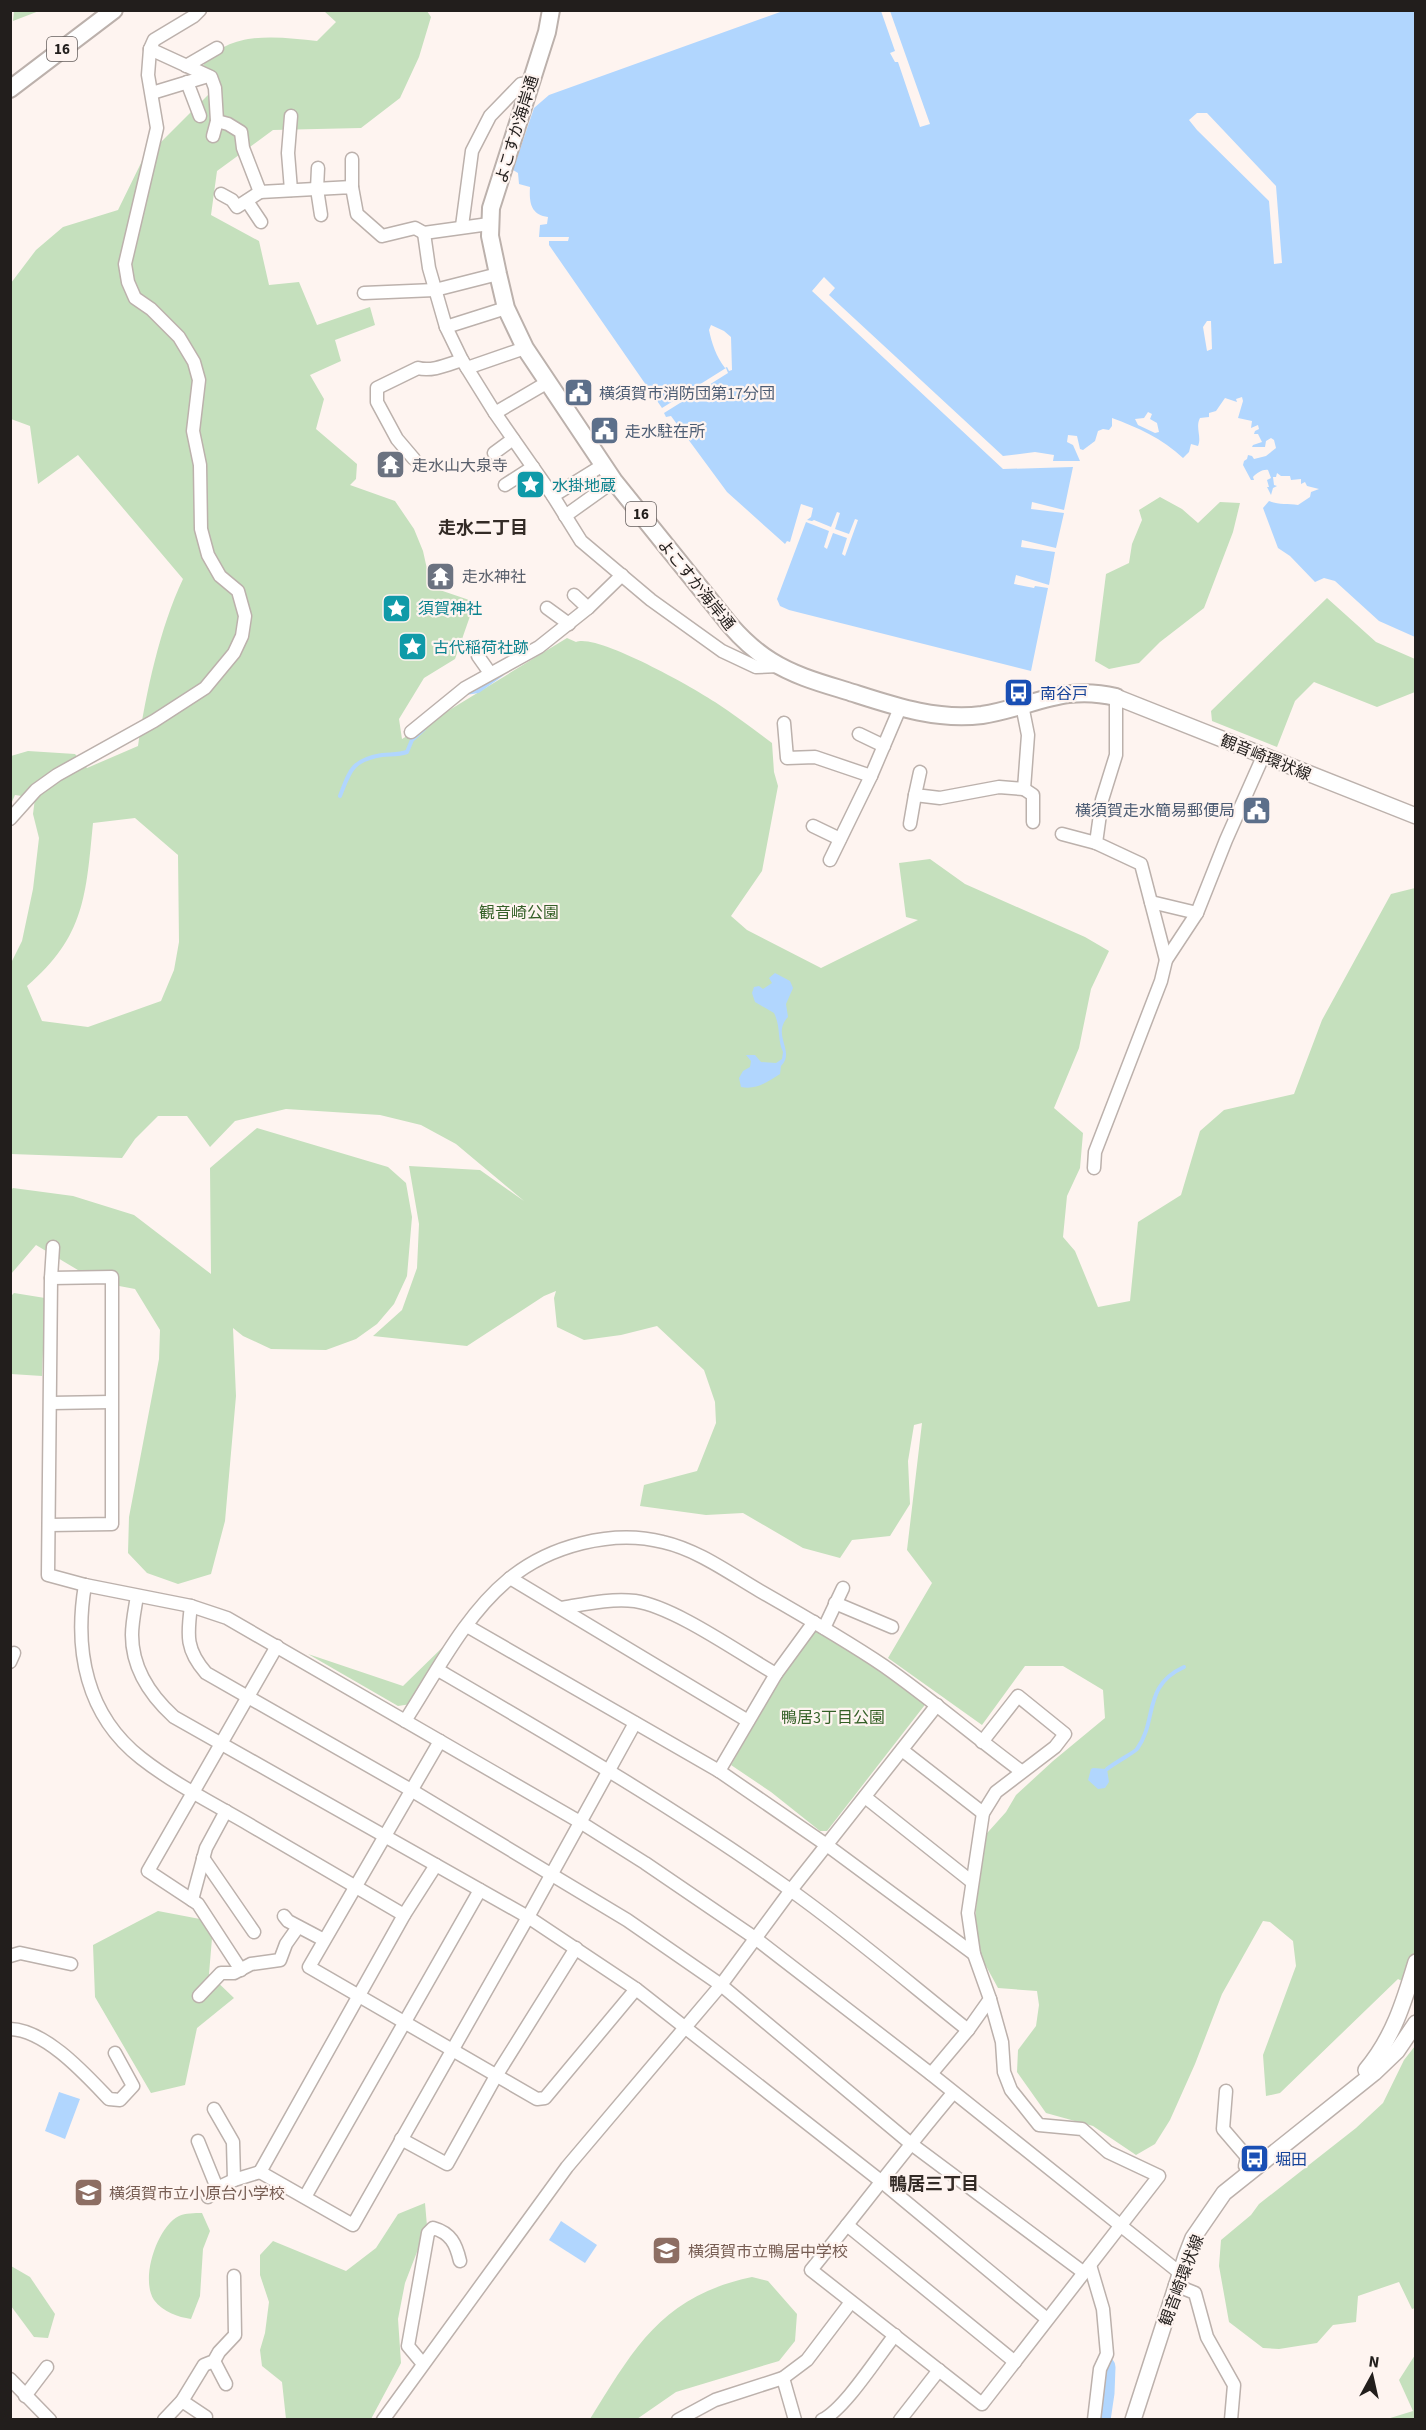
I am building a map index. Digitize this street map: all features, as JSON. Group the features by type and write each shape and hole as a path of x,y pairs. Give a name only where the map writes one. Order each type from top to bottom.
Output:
{"highway":[{"name":"16","path":"10,89 114,10"},
{"name":"よこすか海岸通","path":"551,10 547,32 491,208 489,224 506,308 525,348 614,481 738,634 779,666 800,677 900,708 929,714 957,717 983,715 1073,692 1116,697"}],"main road":[{"name":"観音崎環状線","path":"1116,697 1416,816"},
{"name":"観音崎環状線","path":"1347,2094 1390,2038 1401,2012 1416,1962"},
{"name":"観音崎環状線","path":"1133,2420 1178,2279 1194,2238 1224,2193 1396,2052 1416,2022"}],"street":[{"path":"10,819 36,790 57,775 154,721 205,688 234,653 242,636 245,616 238,591 220,576 208,555 201,529 200,465 192,431 199,380 194,362 179,338 151,309 135,298 128,282 125,264 157,128 148,75 150,49 154,40 200,10"},
{"path":"186,66 217,48"},
{"path":"150,49 208,76 215,88 217,121 213,136"},
{"path":"152,93 208,76"},
{"path":"187,82 200,116"},
{"path":"462,226 472,151 490,116 521,84 530,83"},
{"path":"291,116 288,153 291,190"},
{"path":"217,121 228,124 241,132 243,148 260,192"},
{"path":"352,159 352,187 357,214 382,236 415,228 424,233 489,224"},
{"path":"318,168 317,189 321,215"},
{"path":"221,194 232,200 237,207 260,192 352,187"},
{"path":"247,201 261,222"},
{"path":"424,233 435,290 446,327 465,364 495,413 553,496 581,542 651,600 722,651 756,667 779,666"},
{"path":"364,293 435,290 498,274"},
{"path":"446,327 506,308"},
{"path":"414,459 397,439 377,402 377,388 418,368 425,370 465,364 525,348"},
{"path":"495,413 548,382"},
{"path":"494,453 513,439"},
{"path":"553,496 603,465"},
{"path":"505,485 533,467"},
{"path":"565,516 614,481"},
{"path":"411,732 465,688 490,672 539,647 588,608 622,575"},
{"path":"574,595 588,608"},
{"path":"547,608 569,624"},
{"path":"722,651 738,634"},
{"path":"478,656 490,672"},
{"path":"1096,843 1102,800 1116,755 1116,697"},
{"path":"1022,705 1028,735 1024,789"},
{"path":"830,860 871,776 900,708"},
{"path":"784,723 787,758 815,757 871,776"},
{"path":"860,734 884,746"},
{"path":"1094,1168 1095,1152 1161,981 1166,960 1197,913 1261,761"},
{"path":"910,824 920,772"},
{"path":"915,795 940,798 999,787 1024,789 1033,795 1033,822"},
{"path":"813,826 840,839"},
{"path":"1062,834 1096,843 1141,864 1166,960"},
{"path":"1151,902 1197,913"},
{"path":"53,1247 48,1575 85,1586 190,1606 227,1618 580,1822 755,1938 931,2074 1120,2226 1195,2293 1207,2337 1234,2385 1231,2420"},
{"path":"48,1525 112,1524 112,1276 51,1278"},
{"path":"51,1403 111,1402"},
{"path":"405,1721 481,1604 510,1578 531,1564 563,1548 594,1540 662,1541 706,1559 819,1625 937,1705 1021,1771"},
{"path":"510,1578 748,1720"},
{"path":"85,1586 80,1628 81,1648 91,1688 103,1714 122,1740 141,1758 193,1791 404,1915"},
{"path":"719,1771 776,1674 819,1625 843,1588"},
{"path":"137,1596 132,1635 135,1657 142,1678 156,1701 174,1717 528,1917 636,1989 882,2182 1047,2319"},
{"path":"561,1608 618,1600 636,1601 654,1606 673,1614 776,1674"},
{"path":"835,1603 892,1627"},
{"path":"190,1606 188,1632 190,1647 195,1660 206,1673 411,1790 627,1920 721,1985 910,2143 1087,2269 1103,2309 1107,2354 1101,2369 1094,2420"},
{"path":"466,1626 719,1771 828,1846 974,1954"},
{"path":"241,1970 198,1904 148,1871 277,1646"},
{"path":"438,1670 683,1816 791,1890 968,2030"},
{"path":"953,2093 910,2143 812,2270 982,2404 1159,2176 1108,2152 1082,2129 1039,2125 1011,2090 1004,2072 1002,2042 974,1954 968,1913 972,1882 983,1813 996,1792 1055,1747 1065,1734 1018,1696 982,1742"},
{"path":"383,2420 567,2167 721,1985 791,1890 937,1705"},
{"path":"260,2172 353,2224 528,1917 635,1723"},
{"path":"440,1741 309,1967 537,2099 545,2098 636,1989"},
{"path":"902,1750 983,1813"},
{"path":"865,1797 972,1882"},
{"path":"192,1900 206,1848 226,1811"},
{"path":"203,1858 254,1932"},
{"path":"198,2141 213,2192 234,2180 260,2172 358,1995 436,1865"},
{"path":"305,2197 480,1890"},
{"path":"284,1916 288,1922 324,1940"},
{"path":"199,1996 221,1974 234,1973 251,1964 280,1960 286,1944 298,1927"},
{"path":"401,2139 447,2164 496,2076 576,1948"},
{"path":"10,1956 20,1953 71,1964"},
{"path":"931,2074 968,2030 990,1999"},
{"path":"10,2030 26,2032 50,2046 82,2070 109,2099 120,2100 133,2086 115,2053"},
{"path":"1226,2091 1223,2129 1247,2157 1245,2166 1250,2172"},
{"path":"214,2109 233,2142 234,2180"},
{"path":"847,2225 1015,2362"},
{"path":"423,2364 408,2346 428,2233 433,2229 449,2235 456,2246 460,2261"},
{"path":"164,2420 182,2401 204,2366 214,2361 235,2335 234,2276"},
{"path":"678,2420 715,2400 783,2378 807,2360 850,2302"},
{"path":"822,2420 843,2402 895,2335"},
{"path":"214,2361 226,2384"},
{"path":"25,2396 47,2367"},
{"path":"900,2420 939,2370"},
{"path":"783,2378 795,2420"},
{"path":"10,2379 50,2420"},
{"path":"182,2401 206,2417"}],"green space":[{"path":"14,10 39,11 13,21"},
{"name":"観音崎公園","path":"324,11 427,11 431,17 419,57 400,98 361,128 273,130 217,171 211,215 259,241 269,285 299,282 317,325 370,307 375,325 335,340 341,361 310,375 324,399 316,429 357,464 356,479 350,485 395,501 414,529 423,551 431,587 475,602 455,659 424,678 399,719 402,739 567,638 576,642 587,641 604,646 646,663 687,685 772,743 774,772 778,786 762,871 731,916 747,930 821,968 918,920 906,917 899,863 930,859 965,884 1085,937 1109,951 1091,989 1079,1048 1054,1108 1083,1133 1080,1168 1067,1196 1063,1237 1075,1251 1098,1307 1130,1301 1138,1222 1181,1195 1200,1131 1224,1110 1294,1094 1322,1020 1391,894 1415,888 1415,1988 1398,1979 1280,2093 1266,2096 1263,2055 1296,1966 1293,1941 1270,1922 1263,1921 1222,1994 1170,2120 1155,2144 1136,2155 1093,2126 1046,2113 1017,2072 1018,2050 1036,2026 1039,2005 1037,1991 998,1988 974,1944 980,1841 1006,1812 1016,1795 1105,1718 1103,1690 1063,1666 1025,1666 982,1725 888,1658 932,1583 907,1550 922,1423 914,1425 908,1461 910,1504 890,1536 852,1540 840,1558 803,1548 743,1513 706,1515 640,1506 644,1485 697,1471 716,1423 715,1402 704,1370 657,1326 621,1335 584,1340 557,1327 554,1298 556,1291 544,1296 467,1346 373,1336 402,1310 417,1268 419,1224 409,1166 480,1170 524,1201 456,1144 421,1125 380,1115 286,1109 235,1121 210,1147 187,1116 158,1116 135,1139 122,1158 11,1154 11,963 22,941 33,889 39,838 33,814 35,798 15,795 11,804 11,756 28,751 75,754 87,768 138,746 155,661 167,618 183,579 78,455 38,484 30,426 11,419 11,283 36,250 63,227 118,210 142,161 212,91 202,67 213,55 225,46 255,38 317,41 336,22","holes":["135,818 178,855 179,942 174,970 161,1001 88,1027 42,1021 27,986 46,968 72,932 84,893 93,823"]},
{"path":"1160,497 1182,509 1198,523 1220,502 1240,503 1233,532 1204,608 1160,642 1139,663 1109,669 1095,661 1106,574 1129,563 1132,544 1142,520 1139,510"},
{"path":"1327,598 1376,642 1415,659 1415,692 1377,707 1314,682 1295,701 1277,747 1212,721 1211,711"},
{"path":"257,1128 388,1167 406,1183 412,1217 407,1276 394,1304 377,1324 356,1339 326,1350 271,1349 243,1336 233,1328 236,1396 225,1521 211,1574 178,1584 147,1573 128,1553 129,1517 159,1359 160,1330 135,1289 98,1282 36,1245 11,1274 10,1191 13,1188 73,1196 134,1215 211,1274 210,1168"},
{"path":"14,1293 45,1298 42,1376 11,1374 11,1296"},
{"name":"鴨居3丁目公園","path":"814,1627 924,1701 924,1706 827,1831 820,1831 771,1792 731,1765 809,1628"},
{"path":"447,1643 411,1704 398,1706 308,1654 403,1686"},
{"path":"158,1911 200,1919 212,1938 209,1974 234,1998 197,2028 185,2085 151,2093 95,1997 93,1945"},
{"path":"1415,2046 1415,2308 1412,2309 1399,2282 1358,2296 1356,2322 1333,2325 1317,2343 1279,2349 1263,2348 1229,2322 1219,2266 1221,2240 1251,2215 1259,2204 1356,2128 1383,2103 1404,2060"},
{"path":"425,2203 427,2226 405,2283 398,2319 401,2363 371,2419 286,2419 282,2382 262,2366 260,2350 269,2302 260,2275 260,2255 273,2241 346,2271 376,2248 398,2214"},
{"path":"202,2213 210,2231 203,2249 200,2296 191,2319 171,2313 154,2300 150,2291 150,2267 158,2242 171,2222 181,2215"},
{"path":"11,2266 30,2277 55,2314 48,2338 34,2337 11,2306"},
{"path":"752,2277 768,2281 797,2314 795,2341 779,2361 676,2392 637,2419 590,2419 637,2347 673,2311 695,2297"},
{"path":"1415,2355 1415,2419 1387,2419 1413,2411 1399,2380"}],"water":[{"path":"783,11 881,11 895,51 890,53 895,62 898,62 920,127 930,124 890,11 1415,11 1415,637 1379,621 1335,581 1324,578 1315,582 1290,556 1278,548 1263,508 1269,501 1298,505 1310,497 1311,492 1319,489 1307,486 1305,482 1301,484 1301,479 1291,480 1290,476 1281,476 1277,473 1276,477 1273,477 1274,485 1277,486 1273,488 1271,495 1267,487 1269,487 1267,480 1271,478 1268,470 1258,473 1253,477 1254,480 1251,480 1243,465 1248,455 1254,459 1266,456 1276,448 1271,438 1266,441 1265,447 1252,447 1262,442 1258,434 1254,434 1259,429 1258,425 1251,428 1252,421 1238,418 1242,397 1236,399 1237,402 1225,398 1216,411 1209,413 1209,417 1200,418 1198,446 1191,444 1189,452 1183,458 1149,434 1112,418 1112,426 1109,430 1098,431 1095,441 1083,450 1080,449 1077,436 1068,435 1067,442 1073,445 1080,461 1053,461 1054,455 1035,452 1003,456 829,295 835,288 824,277 812,291 1003,469 1073,467 1064,510 1032,502 1031,509 1064,513 1056,548 1022,540 1021,547 1055,552 1049,585 1016,575 1014,584 1048,588 1031,671 780,606 777,599 806,522 829,531 824,547 827,549 833,533 847,538 842,554 845,556 858,520 855,519 849,534 835,529 840,513 837,512 831,527 814,520 807,520 811,517 813,508 801,504 790,542 787,541 785,544 727,492 671,416 666,417 664,413 728,373 726,368 662,408 549,245 549,241 568,241 569,237 539,237 540,225 547,224 548,217 538,214 532,207 530,187 519,184 518,173 513,170 534,108 549,95","holes":["711,325 731,337 732,370 725,368 717,354 709,330","1148,412 1152,414 1150,419 1157,423 1159,432 1155,433 1138,425 1135,419 1144,418"]},
{"path":"775,973 790,981 793,988 786,1004 788,1017 782,1030 785,1060 780,1074 771,1080 762,1085 741,1087 739,1078 743,1071 750,1067 751,1061 746,1055 755,1055 761,1062 776,1063 782,1059 778,1023 774,1013 755,1002 752,993 754,987 759,986 763,989 772,983 769,978"},
{"path":"1093,1768 1107,1769 1109,1782 1105,1788 1098,1789 1088,1780"},
{"path":"59,2092 80,2099 65,2139 45,2131"},
{"path":"561,2221 597,2245 585,2263 549,2240"}],"pier":[{"path":"1197,113 1207,113 1276,186 1282,263 1274,264 1269,201 1197,130 1189,120"},
{"path":"1207,321 1211,321 1212,349 1207,351 1203,327"}],"waterway":[{"path":"466,693 478,691 502,674"},
{"path":"340,796 350,773 358,763 372,757 407,752 412,740 424,729"},
{"path":"1107,1769 1137,1749 1147,1727 1156,1694 1171,1675 1184,1667"},
{"path":"1100,2420 1105,2367"}],"place":[{"name":"横須賀市消防団第17分団","path":"578,393"},
{"name":"走水駐在所","path":"604,431"},
{"name":"走水山大泉寺","path":"391,465"},
{"name":"水掛地蔵","path":"531,485"},
{"name":"走水神社","path":"441,576"},
{"name":"須賀神社","path":"397,608"},
{"name":"古代稲荷社跡","path":"412,647"},
{"name":"南谷戸","path":"1019,693"},
{"name":"横須賀走水簡易郵便局","path":"1256,810"},
{"name":"堀田","path":"1254,2159"},
{"name":"横須賀市立小原台小学校","path":"88,2193"},
{"name":"横須賀市立鴨居中学校","path":"667,2251"}],"district":[{"name":"走水二丁目","path":"483,528"},
{"name":"鴨居三丁目","path":"934,2184"}]}
